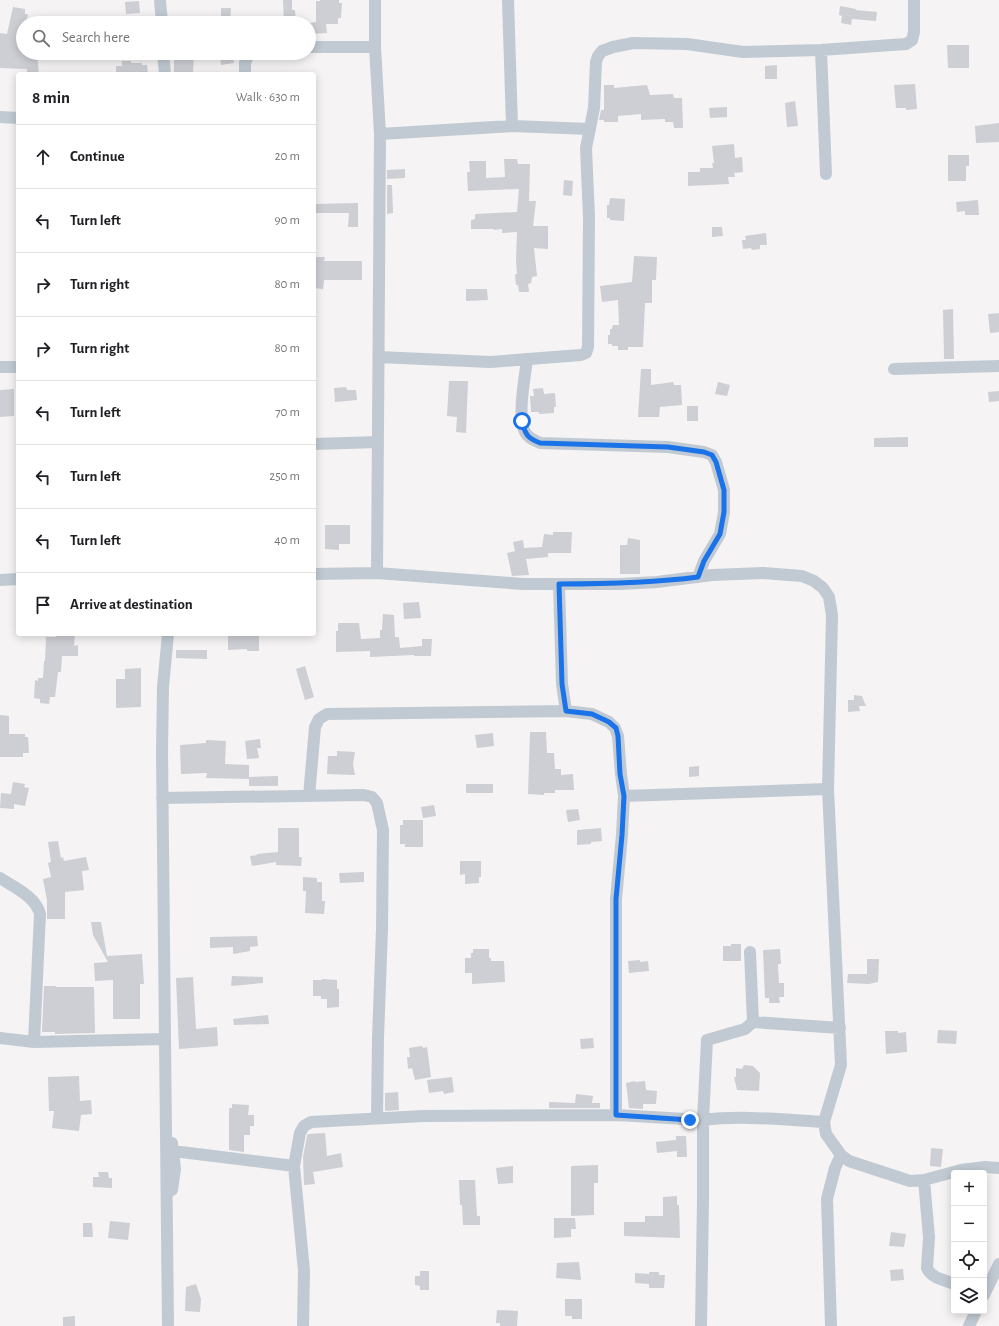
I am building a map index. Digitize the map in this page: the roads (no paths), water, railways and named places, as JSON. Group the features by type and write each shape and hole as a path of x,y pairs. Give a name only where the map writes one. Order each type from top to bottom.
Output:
{"street":[{"path":"160,0 161,16"},
{"path":"375,0 375,47 380,134 377,573"},
{"path":"508,0 512,126"},
{"path":"379,357 490,362 581,355 586,353 588,347 589,217 586,148 594,108 596,62 602,51 633,43 687,44 743,52 821,50 906,44 912,40 914,32 914,0"},
{"path":"316,47 375,47"},
{"path":"821,50 826,174"},
{"path":"164,60 165,72"},
{"path":"245,72 246,60"},
{"path":"0,117 16,118"},
{"path":"380,134 512,126 590,129"},
{"path":"527,359 522,397 522,421 525,433 531,439 540,443 668,447 704,452 712,455 716,462 724,490 724,512 720,534 704,561 698,577"},
{"path":"894,369 999,366"},
{"path":"0,367 16,367"},
{"path":"316,444 378,442"},
{"path":"316,574 377,573 523,584 620,584 763,573 802,576 814,581 823,588 829,597 832,615 828,789 841,1064 824,1122 826,1134 841,1155 849,1161 910,1181 924,1180 961,1170 985,1167 999,1168"},
{"path":"0,580 16,579"},
{"path":"559,584 562,684 566,711"},
{"path":"168,636 164,687 162,798 168,1326"},
{"path":"309,796 315,727 319,719 327,714 566,711 592,714 609,722 616,728 618,736 620,774 624,796 616,899 616,1115"},
{"path":"624,796 828,789"},
{"path":"162,798 364,795 372,797 377,803 383,830 377,1118"},
{"path":"0,878 34,901 40,914 34,1042"},
{"path":"750,952 753,1022"},
{"path":"701,1326 704,1198 703,1120 707,1040 745,1029 753,1022 840,1028"},
{"path":"0,1038 34,1042 164,1038"},
{"path":"303,1326 304,1271 294,1166 300,1133 304,1126 311,1122 424,1116 616,1115 703,1120 719,1118 756,1118 824,1122"},
{"path":"166,1118 172,1141 175,1169 172,1191 166,1203"},
{"path":"173,1151 294,1166"},
{"path":"831,1326 827,1199 835,1168 841,1155"},
{"path":"924,1180 929,1237 927,1268 929,1273 932,1275 951,1283"},
{"path":"987,1289 999,1264"},
{"path":"966,1314 968,1326"},
{"path":"968,1326 974,1314"}]}
